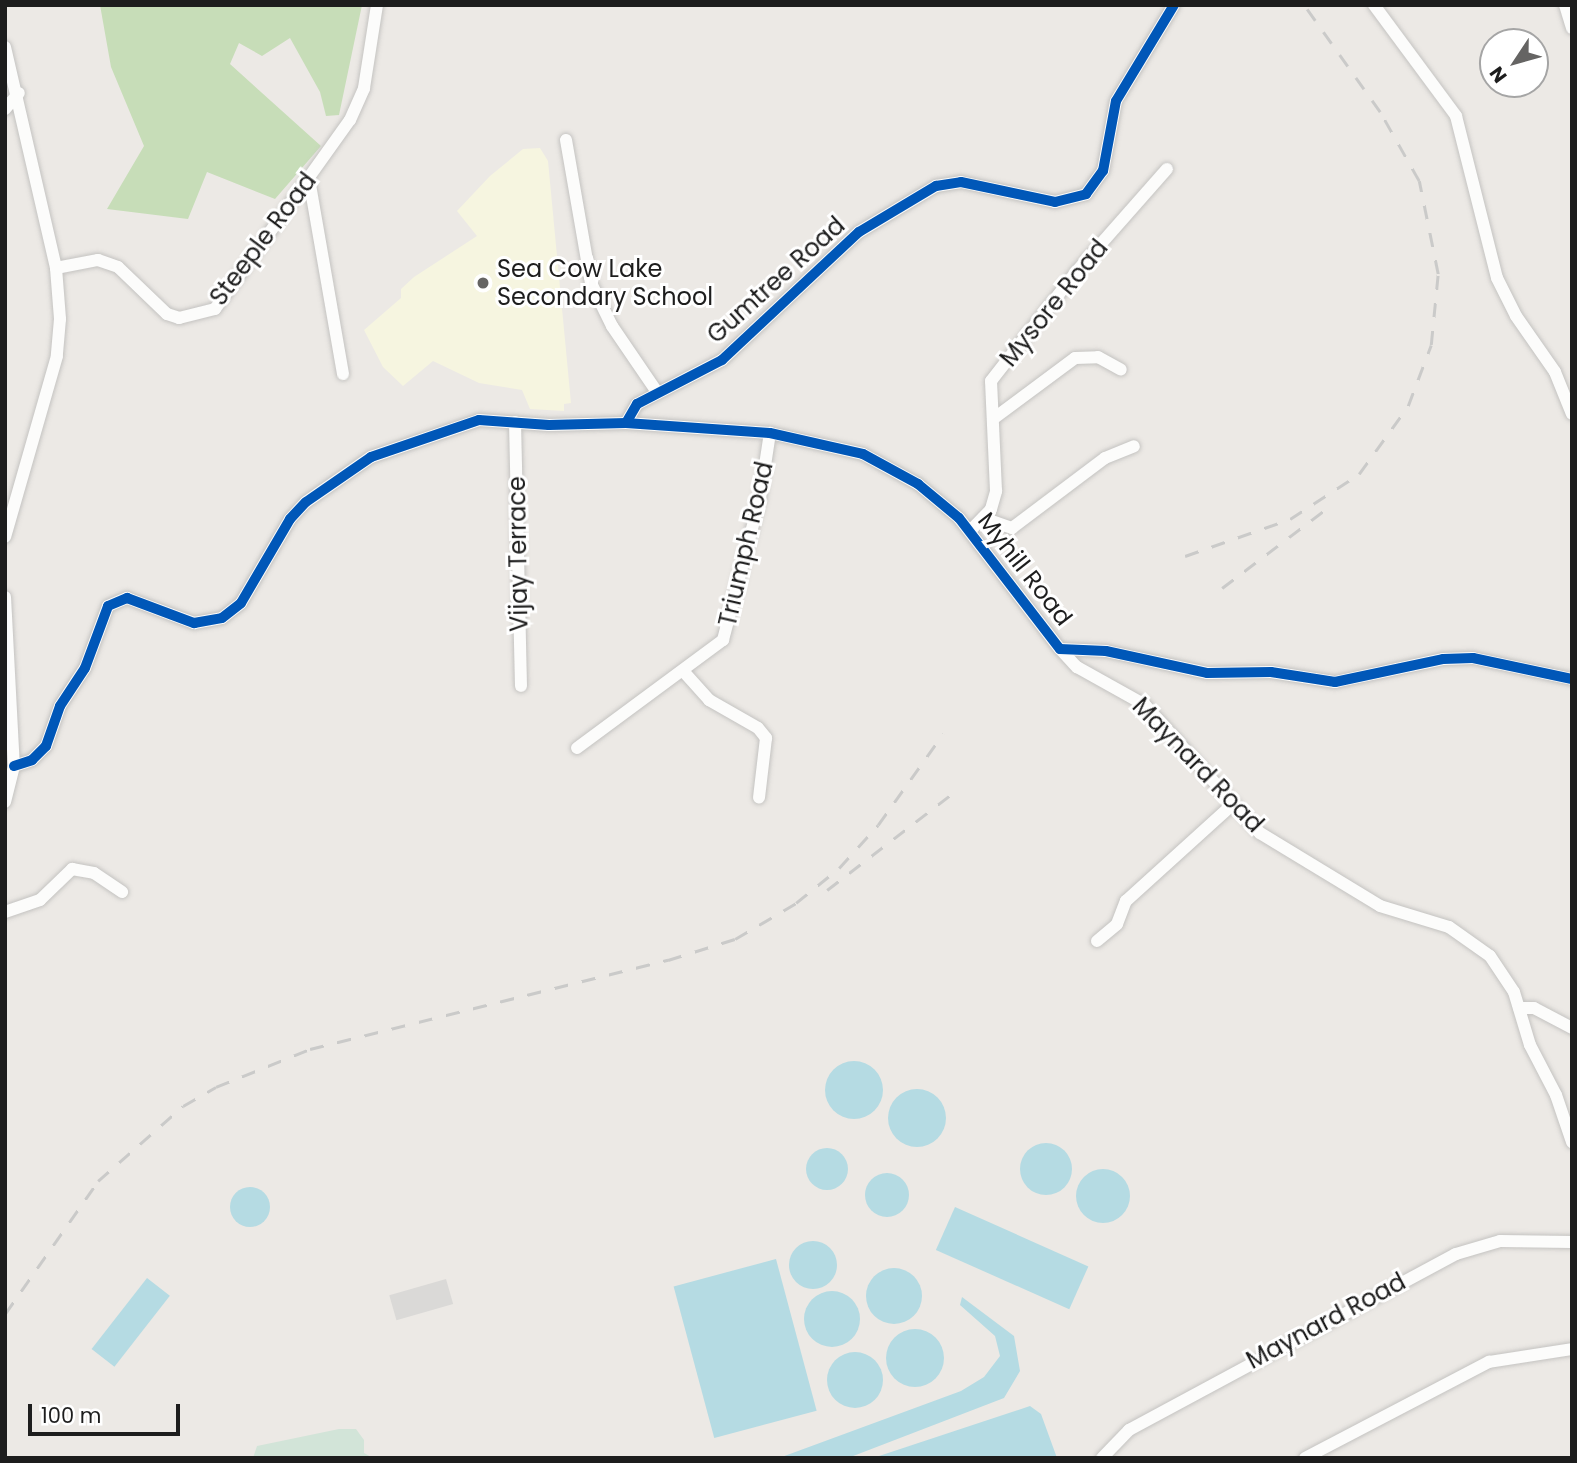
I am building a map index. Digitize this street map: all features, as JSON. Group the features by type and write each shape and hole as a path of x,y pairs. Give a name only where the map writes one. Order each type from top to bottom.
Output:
{"street":[{"name":"Steeple Road","path":"57,268 85,261 107,262 125,271 173,317 186,320 206,314 227,296 357,106 377,5"},
{"name":"Gumtree Road","path":"626,423 632,407 722,359 859,232 936,186 961,182 1055,202 1086,194 1103,171 1116,101 1174,5"},
{"path":"1374,5 1456,116 1497,278 1516,316 1555,372 1572,414"},
{"path":"1565,5 1572,28"},
{"path":"5,47 19,93 57,268 57,356 5,537"},
{"path":"5,109 19,93"},
{"path":"566,141 591,283 612,326 657,392"},
{"name":"Mysore Road","path":"970,531 984,518 996,491 990,386 994,376 1077,271 1167,169"},
{"path":"309,179 343,374"},
{"path":"993,419 1075,358 1098,357 1121,370"},
{"name":"Vijay Terrace","path":"515,422 521,687"},
{"path":"14,766 33,760 47,746 60,706 85,668 103,612 118,600 138,601 194,622 222,618 241,603 297,511 346,472 382,452 465,424 626,423"},
{"name":"Myhill Road","path":"626,423 770,433 840,446 880,462 933,495 970,531 1060,649 1129,655 1207,673 1271,672 1335,682 1443,659 1473,659 1572,679"},
{"name":"Triumph Road","path":"577,748 719,645 726,633 760,498 770,433"},
{"path":"984,518 1012,528 1105,458 1134,446"},
{"path":"5,597 14,766 5,802"},
{"name":"Maynard Road","path":"1060,649 1077,667 1145,705 1249,824 1315,870 1380,906 1468,937 1504,973 1572,1142"},
{"path":"684,672 709,700 758,728 766,738 759,799"},
{"path":"1097,942 1117,924 1126,901 1233,805"},
{"path":"5,912 40,900 72,869 94,873 122,892"},
{"path":"1519,1008 1534,1008 1572,1028"},
{"name":"Maynard Road","path":"1101,1458 1140,1423 1456,1254 1500,1241 1572,1242"},
{"path":"1306,1458 1489,1362 1572,1349"}],"shaded area":[{"name":"Sea Cow Lake Secondary School","path":"540,148 548,161 571,403 564,404 564,411 530,409 522,390 479,383 433,361 403,386 383,367 364,330 401,298 401,289 414,277 477,236 457,211 490,176 523,149"},
{"path":"446,1279 453,1304 396,1320 389,1295"},
{"path":"339,1429 356,1429 364,1440 364,1453 373,1458 253,1458 257,1446"}],"green space":[{"path":"100,5 362,5 339,115 326,116 320,92 290,38 262,56 239,43 230,64 321,146 275,199 207,172 188,219 107,209 144,146 111,67"}],"water":[{"path":"854,1061 870,1066 878,1074 883,1090 878,1106 870,1114 854,1119 838,1114 830,1106 825,1090 830,1074 838,1066"},
{"path":"917,1089 928,1091 941,1102 946,1118 944,1129 933,1142 917,1147 906,1145 893,1134 888,1118 890,1107 901,1094"},
{"path":"1046,1143 1065,1150 1072,1169 1065,1188 1046,1195 1027,1188 1020,1169 1027,1150"},
{"path":"827,1148 842,1154 848,1169 842,1184 827,1190 812,1184 806,1169 812,1154"},
{"path":"1103,1169 1122,1177 1130,1196 1122,1215 1103,1223 1084,1215 1076,1196 1084,1177"},
{"path":"887,1173 902,1180 909,1195 902,1210 887,1217 872,1210 865,1195 872,1180"},
{"path":"250,1187 258,1188 264,1193 269,1199 269,1215 264,1221 258,1226 250,1227 242,1226 236,1221 231,1215 230,1207 231,1199 236,1193 242,1188"},
{"path":"955,1207 1088,1266 1069,1309 936,1250"},
{"path":"813,1241 822,1242 830,1248 836,1256 836,1274 830,1282 822,1288 813,1289 804,1288 796,1282 790,1274 789,1265 790,1256 796,1248 804,1242"},
{"path":"776,1259 817,1411 714,1438 674,1286"},
{"path":"888,1268 900,1268 910,1272 918,1280 922,1296 918,1312 910,1320 900,1324 888,1324 878,1320 870,1312 866,1302 866,1290 870,1280 878,1272"},
{"path":"147,1278 170,1296 114,1367 92,1349"},
{"path":"826,1291 838,1291 848,1295 856,1303 860,1319 856,1335 848,1343 838,1347 826,1347 816,1343 808,1335 804,1325 804,1313 808,1303 816,1295"},
{"path":"962,1297 1014,1336 1020,1371 1004,1398 848,1458 779,1458 961,1391 984,1377 1000,1356 995,1336 960,1305"},
{"path":"915,1329 931,1334 939,1342 944,1358 939,1374 931,1382 915,1387 899,1382 891,1374 886,1358 891,1342 899,1334"},
{"path":"850,1352 860,1352 875,1360 881,1369 881,1391 875,1400 860,1408 850,1408 832,1396 827,1385 827,1375 839,1357"},
{"path":"1030,1406 1041,1414 1057,1458 873,1458"}],"railway":[{"path":"1185,556 1290,519 1359,474 1408,406 1431,345 1438,274 1419,181 1380,112 1304,5"},
{"path":"1222,588 1330,506"},
{"path":"5,1314 98,1181 183,1106 216,1087 310,1049 668,960 735,939 796,903 839,868 878,825 943,734"},
{"path":"827,890 957,790"}],"cycle path":[{"path":"626,423 637,404 722,360 859,232 936,186 961,182 1055,202 1086,194 1103,171 1116,101 1174,5"},
{"path":"14,766 32,760 46,746 60,706 85,668 108,606 127,598 194,623 222,618 241,603 290,519 306,502 371,457 479,420 549,425 626,423 770,433 863,454 918,484 959,518 1060,649 1106,651 1207,673 1271,672 1335,682 1443,659 1473,658 1572,679"}],"place":[{"name":"Sea Cow Lake Secondary School","path":"483,283"}]}
